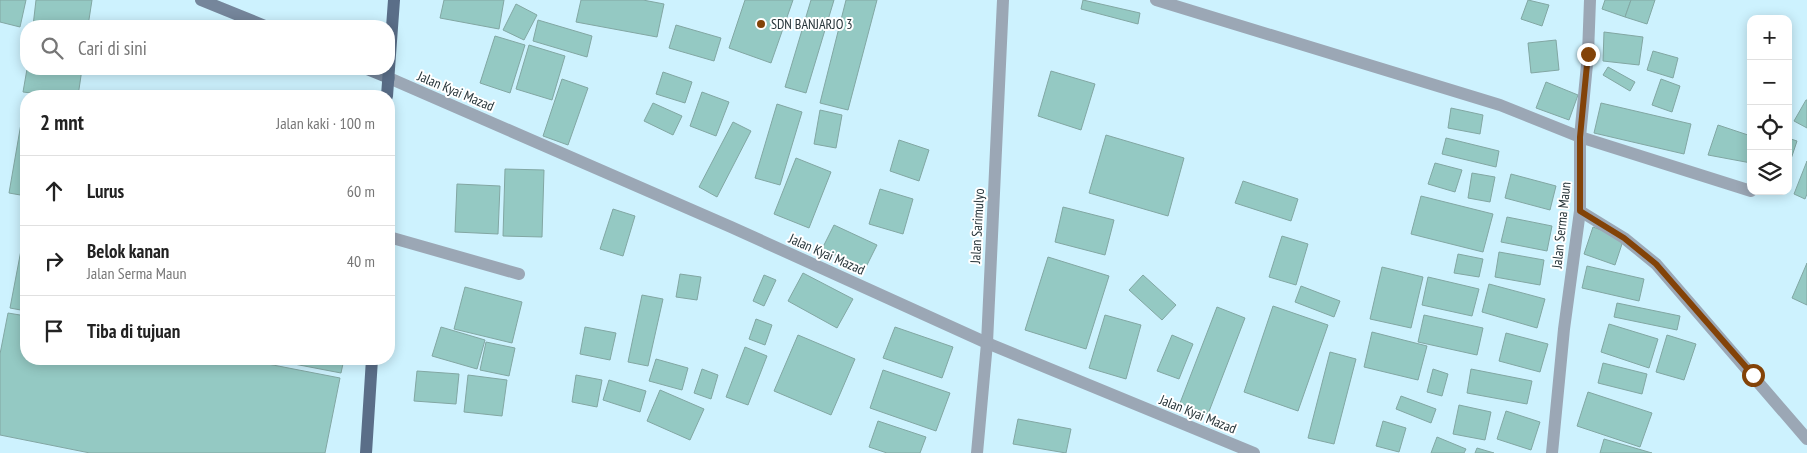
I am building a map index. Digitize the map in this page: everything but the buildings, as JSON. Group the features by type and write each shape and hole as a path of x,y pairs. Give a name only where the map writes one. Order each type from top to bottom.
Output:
{"main road":[{"path":"201,0 250,20"},
{"path":"393,20 394,0"},
{"path":"382,75 389,78"},
{"path":"388,90 389,75"},
{"path":"366,453 372,365"}],"street":[{"name":"Jalan Sarimulyo","path":"976,453 987,343 1003,0"},
{"path":"1156,0 1500,105 1580,137 1747,189"},
{"name":"Jalan Serma Maun","path":"1552,453 1564,329 1580,211 1580,137 1588,54 1590,0"},
{"name":"Jalan Kyai Mazad","path":"389,78 731,227 987,343 1254,453"},
{"path":"1580,211 1624,238 1656,264 1807,439"},
{"path":"395,239 519,274"}],"place":[{"name":"SDN BANJARJO 3","path":"761,24"}],"route":[{"path":"1588,54 1580,137 1582,181 1580,211 1624,238 1656,264 1753,375"}]}
